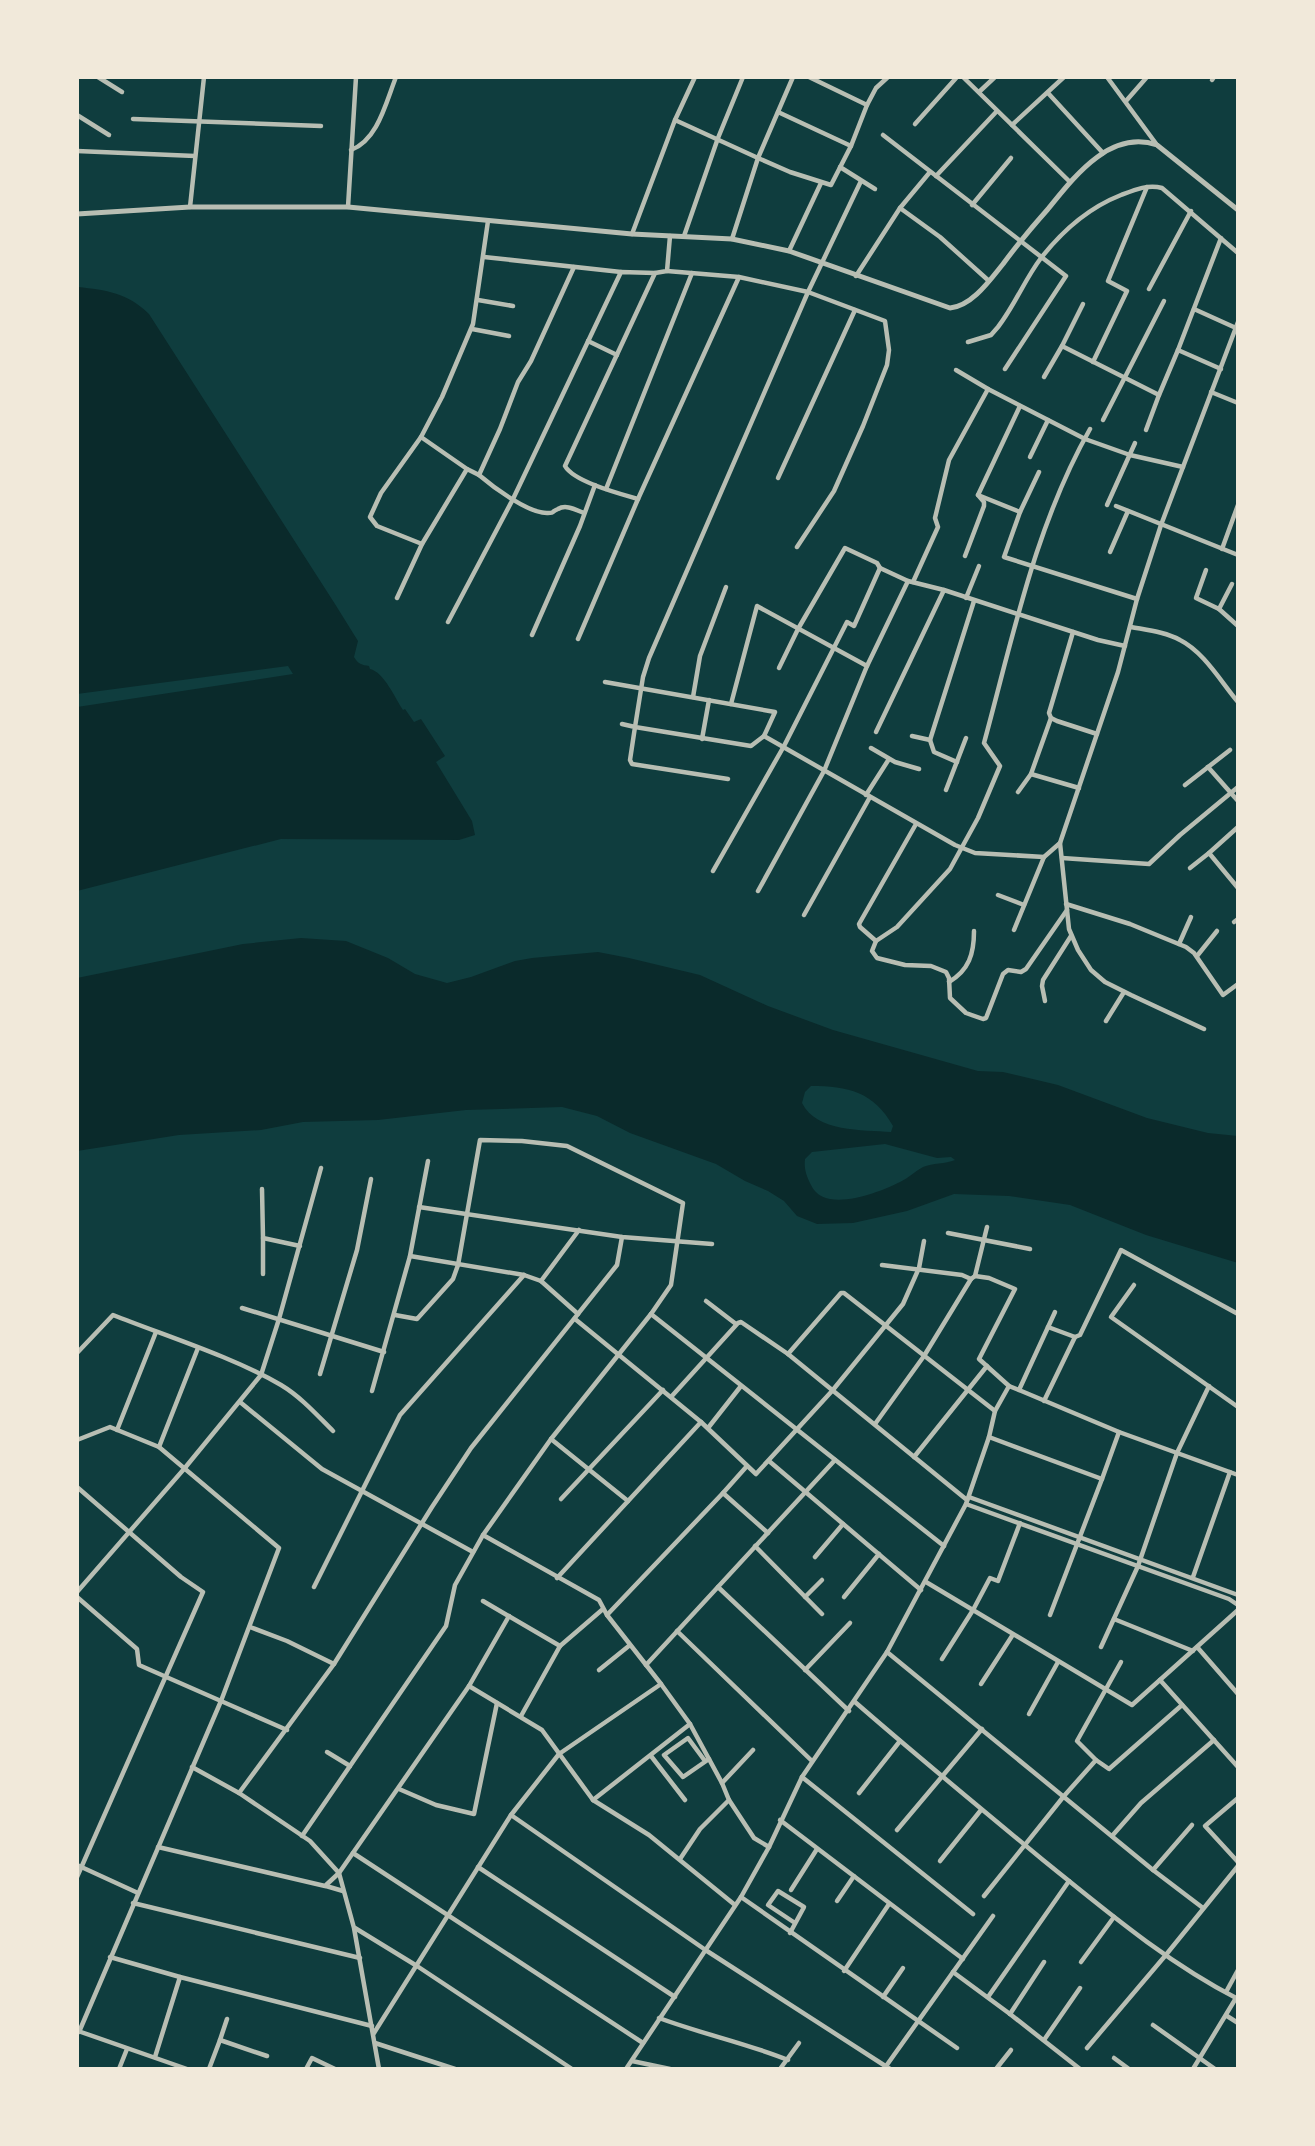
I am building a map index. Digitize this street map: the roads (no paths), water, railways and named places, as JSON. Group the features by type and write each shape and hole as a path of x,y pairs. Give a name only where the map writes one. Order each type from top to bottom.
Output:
{"street":[{"path":"99,77 122,92"},
{"path":"190,207 204,77"},
{"path":"348,207 356,77"},
{"path":"351,150 363,145 374,130 396,77"},
{"path":"632,234 675,120 695,77"},
{"path":"684,236 718,138 743,77"},
{"path":"732,239 758,158 793,77"},
{"path":"809,77 867,105"},
{"path":"824,85 830,77"},
{"path":"675,120 758,158 831,185 851,146 867,105 876,88 888,77"},
{"path":"915,124 957,77"},
{"path":"963,77 1070,182"},
{"path":"979,92 995,77"},
{"path":"1012,125 1064,77"},
{"path":"1107,77 1157,145 1238,210"},
{"path":"1126,101 1147,77"},
{"path":"1048,93 1103,153"},
{"path":"778,111 851,146"},
{"path":"936,176 997,111"},
{"path":"77,115 110,135"},
{"path":"133,119 321,126"},
{"path":"883,135 1066,276 1005,369"},
{"path":"77,214 190,207 348,207 632,234 732,239 789,251 950,309 969,300 989,281 1070,182 1103,153 1134,142 1146,141 1157,145"},
{"path":"77,151 195,156"},
{"path":"972,205 1011,158"},
{"path":"840,167 875,189"},
{"path":"856,276 900,208 930,172"},
{"path":"728,779 632,764 630,760 641,689 649,658 809,289 862,181"},
{"path":"789,251 821,183"},
{"path":"1093,362 1127,291 1108,281 1147,187"},
{"path":"968,342 991,335 998,327 1039,257 1089,209 1118,196 1147,187 1162,188 1238,253"},
{"path":"900,208 940,237 989,281"},
{"path":"1149,289 1191,211"},
{"path":"422,544 377,526 370,517 381,493 421,437 472,329 488,221"},
{"path":"667,271 670,236"},
{"path":"1146,430 1221,238"},
{"path":"484,254 621,272 667,271 739,277 809,289 885,321 889,350 887,365 846,467 834,491 797,547"},
{"path":"479,475 518,382 531,361 574,267"},
{"path":"448,622 513,499 621,272"},
{"path":"638,499 595,485 568,471 565,466 655,273"},
{"path":"606,489 692,273"},
{"path":"578,639 739,277"},
{"path":"478,300 513,306"},
{"path":"1102,420 1164,301"},
{"path":"1044,377 1083,304"},
{"path":"1194,309 1237,325 1161,525 1137,599 1131,628 1060,842 1066,908 1072,935 1091,970 1105,982 1124,992 1204,1029"},
{"path":"778,478 855,310"},
{"path":"472,329 509,336"},
{"path":"588,341 617,355"},
{"path":"1062,346 1159,395"},
{"path":"1178,350 1221,369"},
{"path":"956,370 1085,439 1129,455 1183,467"},
{"path":"758,891 824,771 867,666 938,527 934,518 949,460 988,389"},
{"path":"1211,392 1238,403"},
{"path":"978,495 1020,406"},
{"path":"1030,457 1048,420"},
{"path":"1066,908 1032,964 1021,972 1008,970 1003,974 986,1018 979,1020 950,998 946,972 938,968 905,965 877,958 872,951 876,941 897,928 950,870 978,818 1000,766 984,743 1032,566 1053,509 1090,429"},
{"path":"421,437 513,499 545,514 559,507 570,507 584,513"},
{"path":"1107,505 1135,443"},
{"path":"397,598 422,544 467,468"},
{"path":"1039,472 1020,512 1004,557 1137,599"},
{"path":"532,635 595,485"},
{"path":"978,495 1020,512"},
{"path":"965,556 984,506 978,495"},
{"path":"1222,549 1238,505"},
{"path":"1116,506 1238,555"},
{"path":"1110,552 1128,511"},
{"path":"779,667 845,548 910,582 1125,646"},
{"path":"966,598 979,566"},
{"path":"713,872 784,746 847,622 854,626 880,568"},
{"path":"1206,570 1196,597 1219,609 1238,626"},
{"path":"1219,609 1232,584"},
{"path":"692,697 700,656 726,587"},
{"path":"876,732 944,590"},
{"path":"957,762 934,752 930,740 974,601"},
{"path":"731,704 757,606 867,666"},
{"path":"1131,628 1181,640 1195,651 1238,702"},
{"path":"1018,792 1031,774 1051,718 1049,713 1073,632"},
{"path":"605,682 775,712 764,736 751,746 622,724"},
{"path":"702,739 709,700"},
{"path":"1051,718 1097,734"},
{"path":"764,736 961,848 975,853 1044,857"},
{"path":"912,736 930,740"},
{"path":"946,790 966,738"},
{"path":"871,748 889,759 919,769"},
{"path":"1185,785 1230,750"},
{"path":"804,915 889,759"},
{"path":"1208,767 1238,801"},
{"path":"1031,774 1079,788"},
{"path":"1062,858 1149,864 1238,787"},
{"path":"876,941 859,923 916,824"},
{"path":"1191,868 1238,827"},
{"path":"1014,930 1044,857 1060,842"},
{"path":"1209,853 1238,888"},
{"path":"998,895 1024,905"},
{"path":"1066,908 1129,924 1186,947 1196,956 1223,995 1238,984"},
{"path":"1179,944 1191,917"},
{"path":"949,982 965,970 970,961 974,931"},
{"path":"1196,956 1216,931"},
{"path":"1045,1001 1043,980 1072,935"},
{"path":"1107,1021 1124,992"},
{"path":"302,1836 446,1626 455,1585 483,1535 551,1439 671,1285 683,1203 567,1146 522,1140 480,1140 468,1214 453,1279 417,1320 395,1315"},
{"path":"372,1391 410,1256 428,1161"},
{"path":"287,1730 139,1665 137,1649 77,1595 261,1375 321,1168"},
{"path":"320,1374 357,1251 371,1179"},
{"path":"262,1189 263,1275"},
{"path":"419,1207 622,1237 712,1244"},
{"path":"875,1424 924,1356 973,1278 987,1227"},
{"path":"541,1281 579,1230"},
{"path":"948,1233 1030,1249"},
{"path":"239,1793 334,1664 471,1448 617,1265 622,1237"},
{"path":"263,1238 300,1247"},
{"path":"410,1256 524,1275 541,1281 576,1316 708,1428 756,1474 832,1391 903,1304 919,1268 924,1241"},
{"path":"1044,1401 1121,1250 1238,1314"},
{"path":"882,1265 989,1278 1015,1289 979,1359 1009,1386 1119,1432 1238,1475"},
{"path":"314,1587 400,1415 524,1275"},
{"path":"1134,1285 1111,1317 1238,1407"},
{"path":"788,1354 841,1293 848,1295 995,1411"},
{"path":"706,1301 736,1324"},
{"path":"242,1308 384,1352"},
{"path":"1019,1390 1055,1312"},
{"path":"650,1314 944,1546"},
{"path":"77,1353 113,1315 261,1375 283,1387 333,1431"},
{"path":"671,1397 736,1324 741,1322 788,1354 967,1501 1229,1599 1238,1607 1195,1650 1132,1705 1012,1636 926,1582"},
{"path":"1048,1326 1075,1337"},
{"path":"117,1430 156,1332"},
{"path":"159,1447 198,1348"},
{"path":"914,1457 987,1366"},
{"path":"708,1428 741,1385"},
{"path":"626,2069 741,1898 802,1777 887,1652 967,1501 995,1411 1009,1386"},
{"path":"1101,1647 1138,1566 1177,1454 1209,1386"},
{"path":"561,1499 663,1390"},
{"path":"240,1402 322,1469 473,1552"},
{"path":"557,1578 701,1422"},
{"path":"77,1440 110,1427 159,1447 279,1548 221,1701 78,2032 187,2069"},
{"path":"1050,1615 1119,1432"},
{"path":"989,1437 1102,1479"},
{"path":"551,1439 628,1501"},
{"path":"646,1665 835,1460"},
{"path":"769,1461 921,1590"},
{"path":"607,1615 747,1466"},
{"path":"1193,1577 1230,1472"},
{"path":"77,1487 181,1577 203,1592 79,1866 77,1877"},
{"path":"723,1493 768,1533"},
{"path":"967,1501 1081,1537 1238,1595"},
{"path":"942,1659 990,1577 998,1580 1020,1523"},
{"path":"815,1557 843,1524"},
{"path":"483,1535 599,1600 607,1615 690,1724 707,1760"},
{"path":"755,1546 822,1614"},
{"path":"844,1597 879,1555"},
{"path":"805,1597 822,1580"},
{"path":"718,1587 849,1711"},
{"path":"483,1601 560,1646"},
{"path":"522,1716 560,1646 603,1609"},
{"path":"325,1886 339,1873 399,1789 469,1686 509,1616"},
{"path":"1114,1619 1195,1650 1238,1694"},
{"path":"805,1670 850,1623"},
{"path":"250,1627 287,1641 334,1664"},
{"path":"677,1632 812,1761"},
{"path":"981,1684 1012,1636"},
{"path":"599,1670 630,1645"},
{"path":"887,1652 1203,1908"},
{"path":"1028,1714 1058,1662"},
{"path":"1121,1662 1077,1741 1096,1760 1109,1769 1182,1705"},
{"path":"1160,1680 1238,1768"},
{"path":"374,2033 511,1815 559,1754 662,1684"},
{"path":"469,1686 542,1730 593,1800 649,1835 735,1905"},
{"path":"855,1702 940,1776 1114,1917 1165,1956 1237,1998 1193,2069"},
{"path":"399,1789 436,1805 474,1814 497,1703"},
{"path":"593,1800 690,1724"},
{"path":"897,1830 982,1729"},
{"path":"677,1734 682,1740"},
{"path":"707,1760 683,1777 664,1755 682,1740 689,1738 707,1760 722,1783 729,1800 754,1838 769,1847"},
{"path":"1112,1836 1141,1803 1214,1740"},
{"path":"859,1793 900,1741"},
{"path":"722,1783 753,1750"},
{"path":"327,1752 350,1766"},
{"path":"651,1756 685,1800"},
{"path":"984,1896 1096,1760"},
{"path":"192,1767 239,1793 310,1841 339,1873 354,1928 379,2069"},
{"path":"802,1777 973,1914"},
{"path":"1087,2048 1238,1864 1205,1826 1238,1798"},
{"path":"680,1858 700,1829 729,1800"},
{"path":"940,1861 981,1810"},
{"path":"511,1815 707,1951 887,2068 993,1916"},
{"path":"780,1820 963,1959"},
{"path":"1153,1870 1192,1825"},
{"path":"158,1847 343,1891"},
{"path":"791,1890 817,1849"},
{"path":"353,1853 643,2043"},
{"path":"79,1866 138,1893"},
{"path":"478,1867 675,1997"},
{"path":"837,1901 853,1876"},
{"path":"988,1997 1069,1881"},
{"path":"790,1933 804,1907 778,1891 768,1905 795,1923"},
{"path":"741,1898 957,2048"},
{"path":"133,1903 360,1958"},
{"path":"844,1971 889,1904"},
{"path":"775,1922 780,1914"},
{"path":"1081,1962 1114,1917"},
{"path":"354,1928 417,1966 572,2069"},
{"path":"110,1957 372,2026"},
{"path":"1010,2014 1044,1962"},
{"path":"883,1997 903,1968"},
{"path":"1226,1992 1238,1970"},
{"path":"953,1972 1080,2069"},
{"path":"155,2057 180,1977"},
{"path":"1044,2040 1080,1988"},
{"path":"1227,2016 1238,2023"},
{"path":"659,2018 698,2033 788,2060"},
{"path":"209,2069 227,2019"},
{"path":"1153,2025 1215,2069"},
{"path":"220,2040 267,2056"},
{"path":"375,2043 455,2069"},
{"path":"780,2069 799,2043"},
{"path":"119,2069 127,2049"},
{"path":"996,2069 1011,2050"},
{"path":"306,2069 312,2058 335,2069"},
{"path":"1114,2058 1129,2069"},
{"path":"632,2061 670,2069"}],"water":[{"path":"78,287 125,297 149,314 358,641 354,657 360,664 369,666 380,675 414,722 421,719 445,756 436,762 472,821 475,835 459,840 281,839 77,891 77,707 293,674 288,666 77,694"},
{"path":"301,938 346,941 388,958 415,974 447,983 515,961 598,952 700,975 768,1006 833,1030 978,1071 1003,1072 1058,1085 1147,1118 1208,1133 1238,1136 1238,1263 1146,1235 1070,1205 1009,1196 954,1194 907,1211 853,1223 817,1224 797,1216 784,1201 768,1191 716,1164 630,1133 597,1116 562,1107 466,1110 378,1120 303,1122 261,1130 179,1135 77,1151 77,978 243,944","holes":["811,1086 837,1087 868,1098 886,1115 893,1126 891,1132 841,1128 818,1119 802,1103 805,1092","885,1144 955,1160 923,1167 890,1186 852,1198 827,1198 818,1194 811,1185 805,1159 812,1152"]}]}
